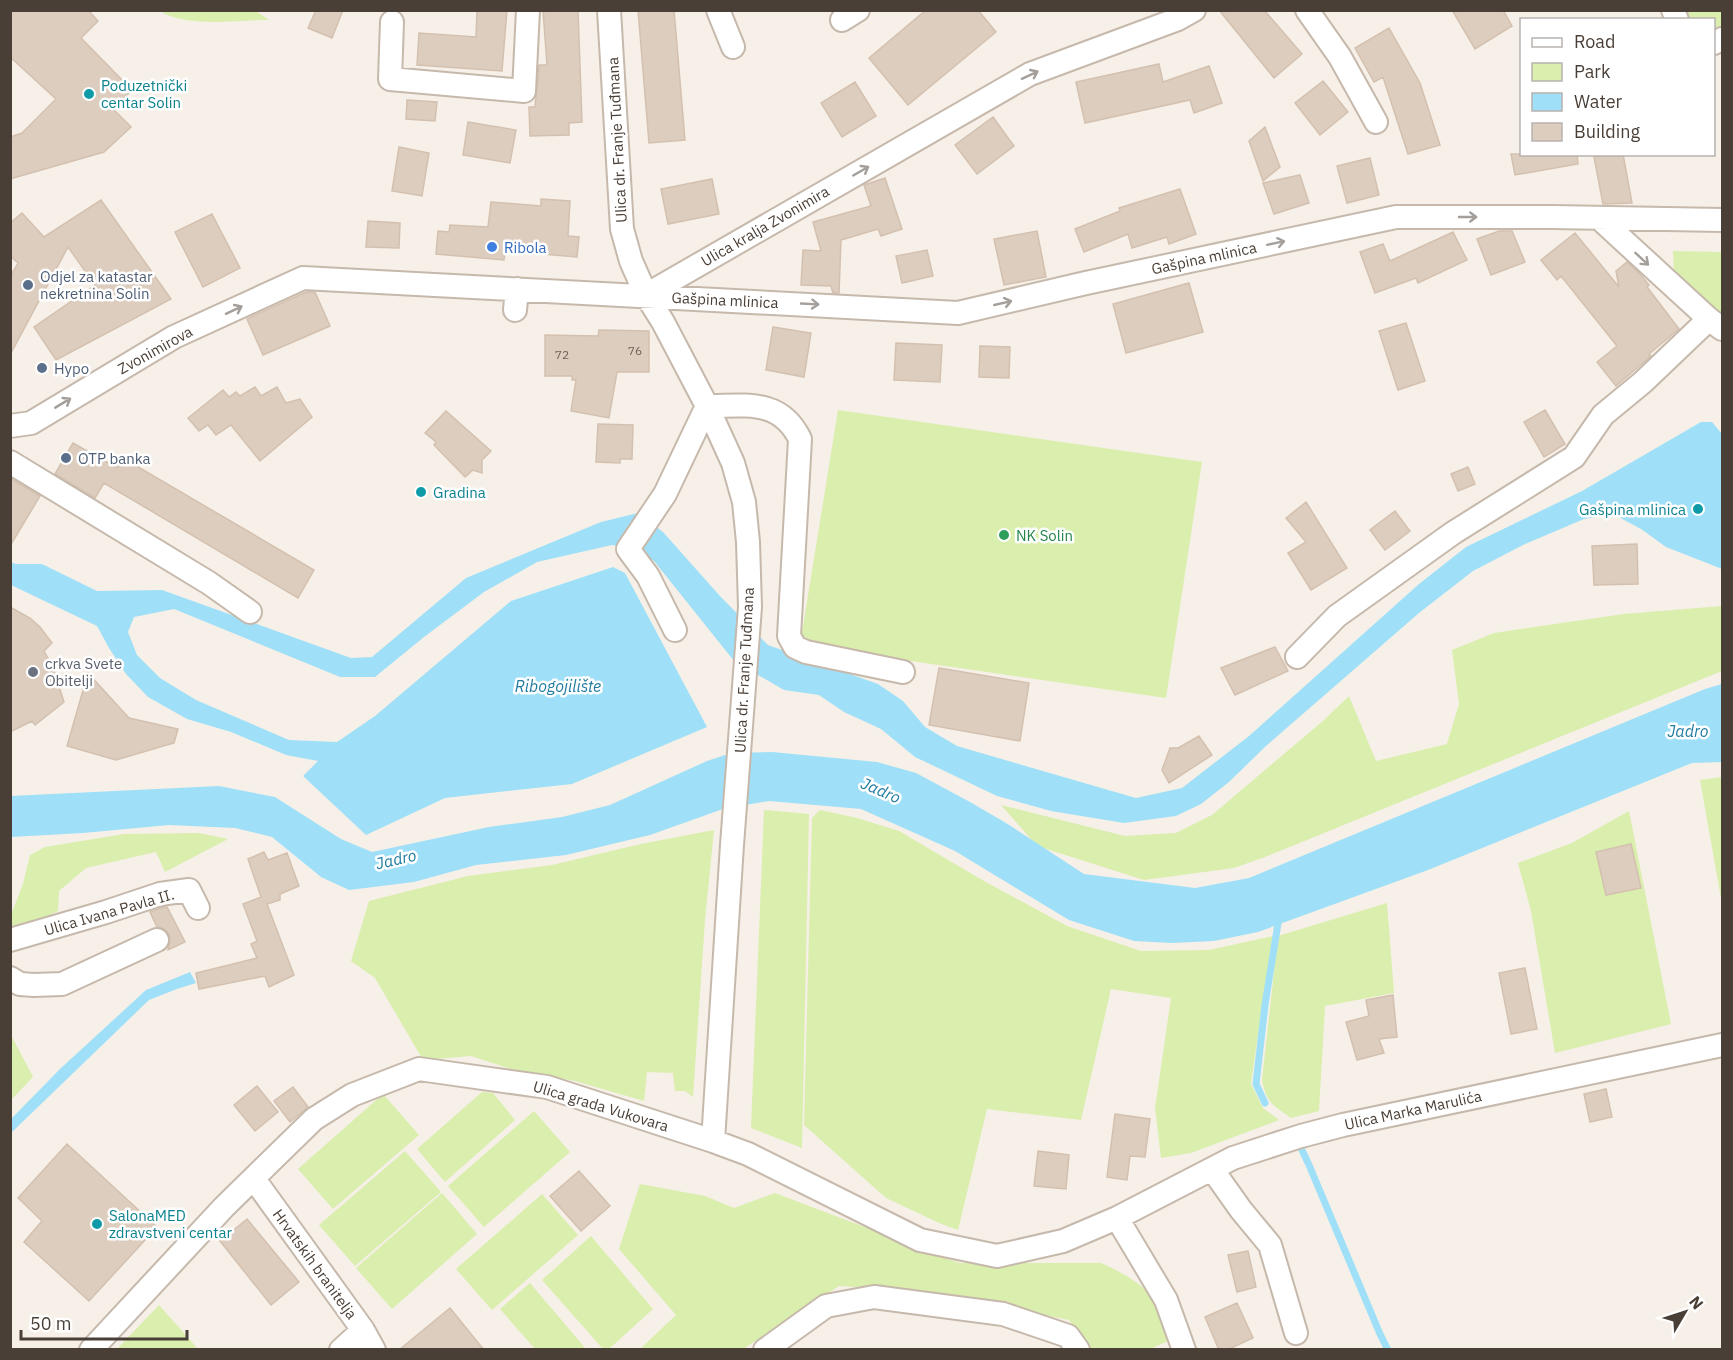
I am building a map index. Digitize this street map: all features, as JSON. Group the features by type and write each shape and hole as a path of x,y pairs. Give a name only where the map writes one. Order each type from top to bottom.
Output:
{"street":[{"path":"392,22 390,79 524,91 528,10"},
{"name":"Ulica dr. Franje Tuđmana","path":"609,10 622,229 631,261 646,295 663,322 707,406 733,463 744,502 748,542 750,607 713,1141"},
{"path":"717,10 733,47"},
{"name":"Ulica kralja Zvonimira","path":"646,295 1030,74 1178,19 1194,10"},
{"path":"1307,10 1340,57 1376,122"},
{"name":"Gašpina mlinica","path":"646,295 958,313 1396,217 1722,220"},
{"path":"1297,657 1337,616 1453,533 1574,457 1603,415 1716,324 1600,219"},
{"name":"Zvonimirova","path":"10,426 31,423 174,337 303,278 516,299 646,295"},
{"path":"675,630 648,576 628,549 665,494 707,406 763,406 781,415 794,427 800,439 789,636 795,647 806,652 903,672"},
{"path":"10,462 208,583 250,612"},
{"name":"Ulica Ivana Pavla II.","path":"10,940 160,894 189,890 198,908"},
{"path":"10,978 20,984 34,986 62,984 157,940"},
{"name":"Ulica Marka Marulića","path":"1116,1218 1233,1158 1301,1136 1343,1125 1722,1045"},
{"name":"Ulica grada Vukovara","path":"91,1350 224,1207 314,1119 352,1095 418,1069 547,1087 713,1141 748,1154 920,1240 997,1256 1063,1241 1116,1218"},
{"path":"1212,1169 1241,1210 1270,1245 1296,1333"},
{"name":"Hrvatskih branitelja","path":"254,1179 363,1330 374,1350"},
{"path":"1116,1218 1166,1300 1184,1350"},
{"path":"765,1350 826,1306 874,1297 1003,1314 1068,1336 1078,1350"},
{"path":"341,1350 363,1330"}],"green space":[{"path":"160,11 256,11 269,20 228,22 184,20"},
{"path":"1683,11 1722,11 1722,34 1715,38 1715,18 1686,18"},
{"path":"1673,251 1722,252 1722,322 1674,276"},
{"name":"NK Solin","path":"838,410 1202,462 1166,698 800,645"},
{"path":"1722,606 1722,671 1234,868 1144,880 1037,846 1001,805 1125,836 1176,833 1212,815 1349,696 1376,761 1447,744 1459,704 1452,650 1494,633 1624,614"},
{"path":"1722,777 1722,904 1700,780"},
{"path":"764,810 809,814 802,1148 751,1128"},
{"path":"820,810 899,831 1067,926 1141,951 1209,950 1273,936 1251,1084 1263,1108 1279,1120 1191,1153 1161,1158 1155,1108 1171,998 1111,989 1081,1120 987,1109 958,1230 886,1198 804,1125 812,818"},
{"path":"1629,811 1671,1024 1555,1053 1531,911 1518,863 1572,843"},
{"path":"714,830 705,920 693,1097 685,1091 675,1091 673,1073 647,1072 644,1101 575,1081 511,1069 471,1056 423,1060 375,978 351,961 369,901 468,876 552,865"},
{"path":"199,833 228,839 165,872 156,852 86,868 59,891 58,911 41,920 11,927 10,917 23,884 30,855 45,847 124,834"},
{"path":"1387,903 1394,993 1325,1006 1319,1111 1291,1118 1271,1103 1262,1080 1278,936"},
{"path":"11,1035 33,1077 10,1100"},
{"path":"482,1092 493,1093 515,1120 445,1182 417,1149"},
{"path":"383,1094 419,1135 333,1209 298,1169"},
{"path":"534,1111 570,1152 484,1227 448,1186"},
{"path":"405,1151 441,1192 355,1266 319,1225"},
{"path":"640,1184 705,1196 734,1208 775,1193 959,1263 1101,1263 1126,1276 1149,1293 1158,1309 1168,1341 1150,1349 1090,1349 1069,1320 924,1291 839,1286 743,1349 640,1349 676,1315 619,1249"},
{"path":"442,1193 477,1234 392,1309 356,1268"},
{"path":"542,1194 578,1235 492,1310 456,1269"},
{"path":"591,1236 653,1309 609,1349 603,1349 542,1280"},
{"path":"530,1283 586,1349 535,1349 500,1309"},
{"path":"159,1305 198,1349 117,1349"}],"water":[{"name":"Ribogojilište","path":"1701,422 1712,422 1722,434 1722,569 1666,547 1641,529 1613,514 1584,519 1523,545 1473,571 1419,613 1267,745 1229,782 1201,804 1176,816 1124,823 1051,811 997,796 915,757 881,729 844,712 819,695 784,690 734,661 654,561 636,549 612,545 537,562 484,592 375,677 340,677 174,609 134,617 128,632 137,655 160,678 196,700 289,740 337,742 375,716 511,601 613,567 625,573 707,727 572,784 445,798 366,835 303,776 318,761 286,755 231,732 187,719 148,697 126,674 97,626 11,585 10,562 42,564 97,591 162,590 351,658 372,657 466,578 601,522 638,513 663,532 720,596 768,645 878,684 903,701 925,727 957,746 1136,798 1182,788 1249,736 1419,584 1466,547 1582,491"},
{"name":"Jadro","path":"1722,684 1722,762 1692,763 1428,870 1258,932 1214,941 1172,943 1134,941 1069,920 955,851 861,809 769,801 723,809 650,835 566,855 476,865 414,882 349,890 321,877 272,837 235,828 169,825 11,837 10,796 219,786 275,797 341,839 372,852 489,827 562,817 610,805 707,761 731,753 772,752 877,762 916,773 1006,823 1084,874 1195,888 1249,878 1705,689"},
{"path":"190,972 196,983 149,1000 11,1133 11,1119 60,1069 146,990"}],"building":[{"name":"Poduzetnički centar Solin","path":"10,10 88,10 98,21 81,38 132,90 113,109 131,127 104,152 10,179 10,137 22,133 56,99 10,57"},
{"path":"316,10 343,10 332,38 308,28"},
{"path":"477,10 507,10 502,71 417,65 419,33 476,37"},
{"path":"543,10 578,10 582,122 569,123 569,135 530,136 529,107 535,107 539,65 547,65"},
{"path":"638,10 674,10 685,140 649,143"},
{"path":"926,10 978,10 996,32 908,105 869,58"},
{"path":"1219,10 1264,10 1302,54 1274,78"},
{"path":"1452,10 1503,10 1512,26 1475,49"},
{"path":"1389,28 1420,83 1440,145 1408,154 1383,77 1374,82 1355,48"},
{"path":"1159,64 1163,82 1209,66 1222,103 1194,113 1190,100 1085,123 1076,82"},
{"path":"1323,81 1348,112 1320,135 1295,103"},
{"path":"855,82 876,116 842,137 821,103"},
{"path":"407,100 437,102 435,121 406,119"},
{"path":"993,117 1014,146 977,174 955,145"},
{"path":"468,122 516,130 510,163 463,155"},
{"path":"1265,127 1280,167 1263,181 1249,141"},
{"path":"399,147 429,153 422,196 392,191"},
{"path":"1511,154 1577,156 1578,164 1515,175"},
{"path":"1623,156 1632,203 1603,204 1594,157"},
{"path":"1370,158 1379,195 1347,203 1337,166"},
{"path":"1300,175 1309,203 1274,214 1263,183"},
{"path":"885,178 902,229 881,236 878,229 841,240 839,293 833,293 831,286 801,285 803,250 821,251 813,222 871,206 864,185"},
{"path":"712,179 719,214 668,224 661,189"},
{"path":"1180,189 1196,234 1169,244 1167,237 1132,248 1128,234 1084,252 1075,229 1120,211 1119,208"},
{"path":"541,199 570,201 568,236 579,237 577,257 505,251 504,260 436,254 438,231 449,232 450,225 488,227 491,202 541,206"},
{"path":"101,200 171,299 56,360 34,327 95,285 68,247 10,355 10,277 18,263 10,256 10,223 22,213 44,237"},
{"path":"212,214 240,268 203,287 175,232"},
{"path":"368,221 400,223 399,248 366,247"},
{"path":"1037,231 1046,277 1004,285 994,239"},
{"path":"1499,231 1512,231 1525,262 1491,275 1477,239"},
{"path":"1453,232 1467,260 1418,283 1416,278 1375,293 1360,252 1383,244 1390,261"},
{"path":"1575,233 1619,287 1616,271 1627,262 1640,274 1649,285 1647,287 1679,329 1616,386 1597,362 1617,346 1561,276 1557,280 1541,260"},
{"path":"927,250 933,276 902,283 896,256"},
{"path":"1189,283 1203,332 1126,353 1113,304"},
{"path":"306,292 315,292 330,326 263,355 247,319"},
{"path":"1406,323 1425,381 1398,390 1379,331"},
{"path":"773,327 811,333 804,377 766,370"},
{"path":"599,330 649,331 649,372 617,372 609,418 571,411 576,380 572,380 572,376 545,376 545,335 598,336"},
{"path":"896,343 942,345 940,382 894,380"},
{"path":"980,346 1010,347 1009,378 979,377"},
{"path":"255,387 261,396 277,387 286,403 300,399 312,417 260,461 231,425 216,435 208,425 199,431 188,418 223,390 229,397 236,392 240,396"},
{"path":"1545,410 1565,444 1544,457 1524,422"},
{"path":"446,411 491,451 482,460 482,473 473,470 465,477 434,445 436,442 425,433"},
{"path":"598,424 633,425 632,459 620,459 620,463 596,462"},
{"path":"73,443 117,468 123,458 314,570 298,598 104,483 95,498 55,474"},
{"path":"1468,467 1475,484 1458,491 1451,474"},
{"path":"10,478 40,496 10,546"},
{"path":"1306,502 1347,568 1311,590 1288,553 1306,542 1286,518"},
{"path":"1395,511 1410,531 1385,550 1370,530"},
{"path":"1637,544 1638,584 1594,585 1592,546"},
{"name":"crkva Svete Obitelji","path":"10,607 30,618 52,643 44,651 53,667 64,702 35,725 32,721 10,732"},
{"path":"1275,647 1288,671 1235,695 1221,668"},
{"path":"939,668 1029,683 1020,741 929,725"},
{"path":"88,673 129,718 178,729 174,743 116,760 67,746"},
{"path":"1199,736 1212,755 1169,783 1162,770 1170,748 1178,748"},
{"path":"1631,844 1641,888 1606,895 1596,852"},
{"path":"264,852 268,860 287,853 299,886 280,894 280,900 267,904 294,975 269,987 265,976 199,989 196,973 257,958 251,944 257,941 243,904 261,897 248,859"},
{"path":"167,907 185,942 168,950 169,934 157,927 150,912"},
{"path":"1525,968 1537,1029 1511,1034 1499,973"},
{"path":"1393,995 1397,1037 1379,1039 1384,1053 1357,1060 1346,1022 1369,1016 1366,1000"},
{"path":"257,1086 278,1112 255,1131 234,1105"},
{"path":"293,1087 308,1107 290,1122 274,1101"},
{"path":"1606,1089 1612,1117 1590,1122 1584,1094"},
{"path":"1115,1114 1150,1119 1145,1157 1130,1156 1127,1180 1107,1177"},
{"name":"SalonaMED zdravstveni centar","path":"67,1144 157,1227 89,1301 24,1242 42,1221 18,1198"},
{"path":"1038,1151 1069,1155 1066,1189 1034,1186"},
{"path":"579,1171 610,1206 581,1231 550,1196"},
{"path":"247,1219 299,1282 271,1305 220,1241"},
{"path":"1248,1251 1256,1287 1237,1292 1228,1255"},
{"path":"1237,1303 1253,1338 1227,1350 1219,1350 1205,1317"},
{"path":"450,1308 484,1350 399,1350"}],"waterway":[{"path":"1265,1103 1256,1084 1265,1005 1279,917"},
{"path":"1301,1148 1388,1350"}],"place":[{"name":"Poduzetnički centar Solin","path":"89,94"},
{"name":"Ribola","path":"492,247"},
{"name":"Odjel za katastar nekretnina Solin","path":"28,285"},
{"name":"Hypo","path":"42,368"},
{"name":"OTP banka","path":"66,458"},
{"name":"Gradina","path":"421,492"},
{"name":"Gašpina mlinica","path":"1698,509"},
{"name":"NK Solin","path":"1004,535"},
{"name":"crkva Svete Obitelji","path":"33,672"},
{"name":"SalonaMED zdravstveni centar","path":"97,1224"}]}
